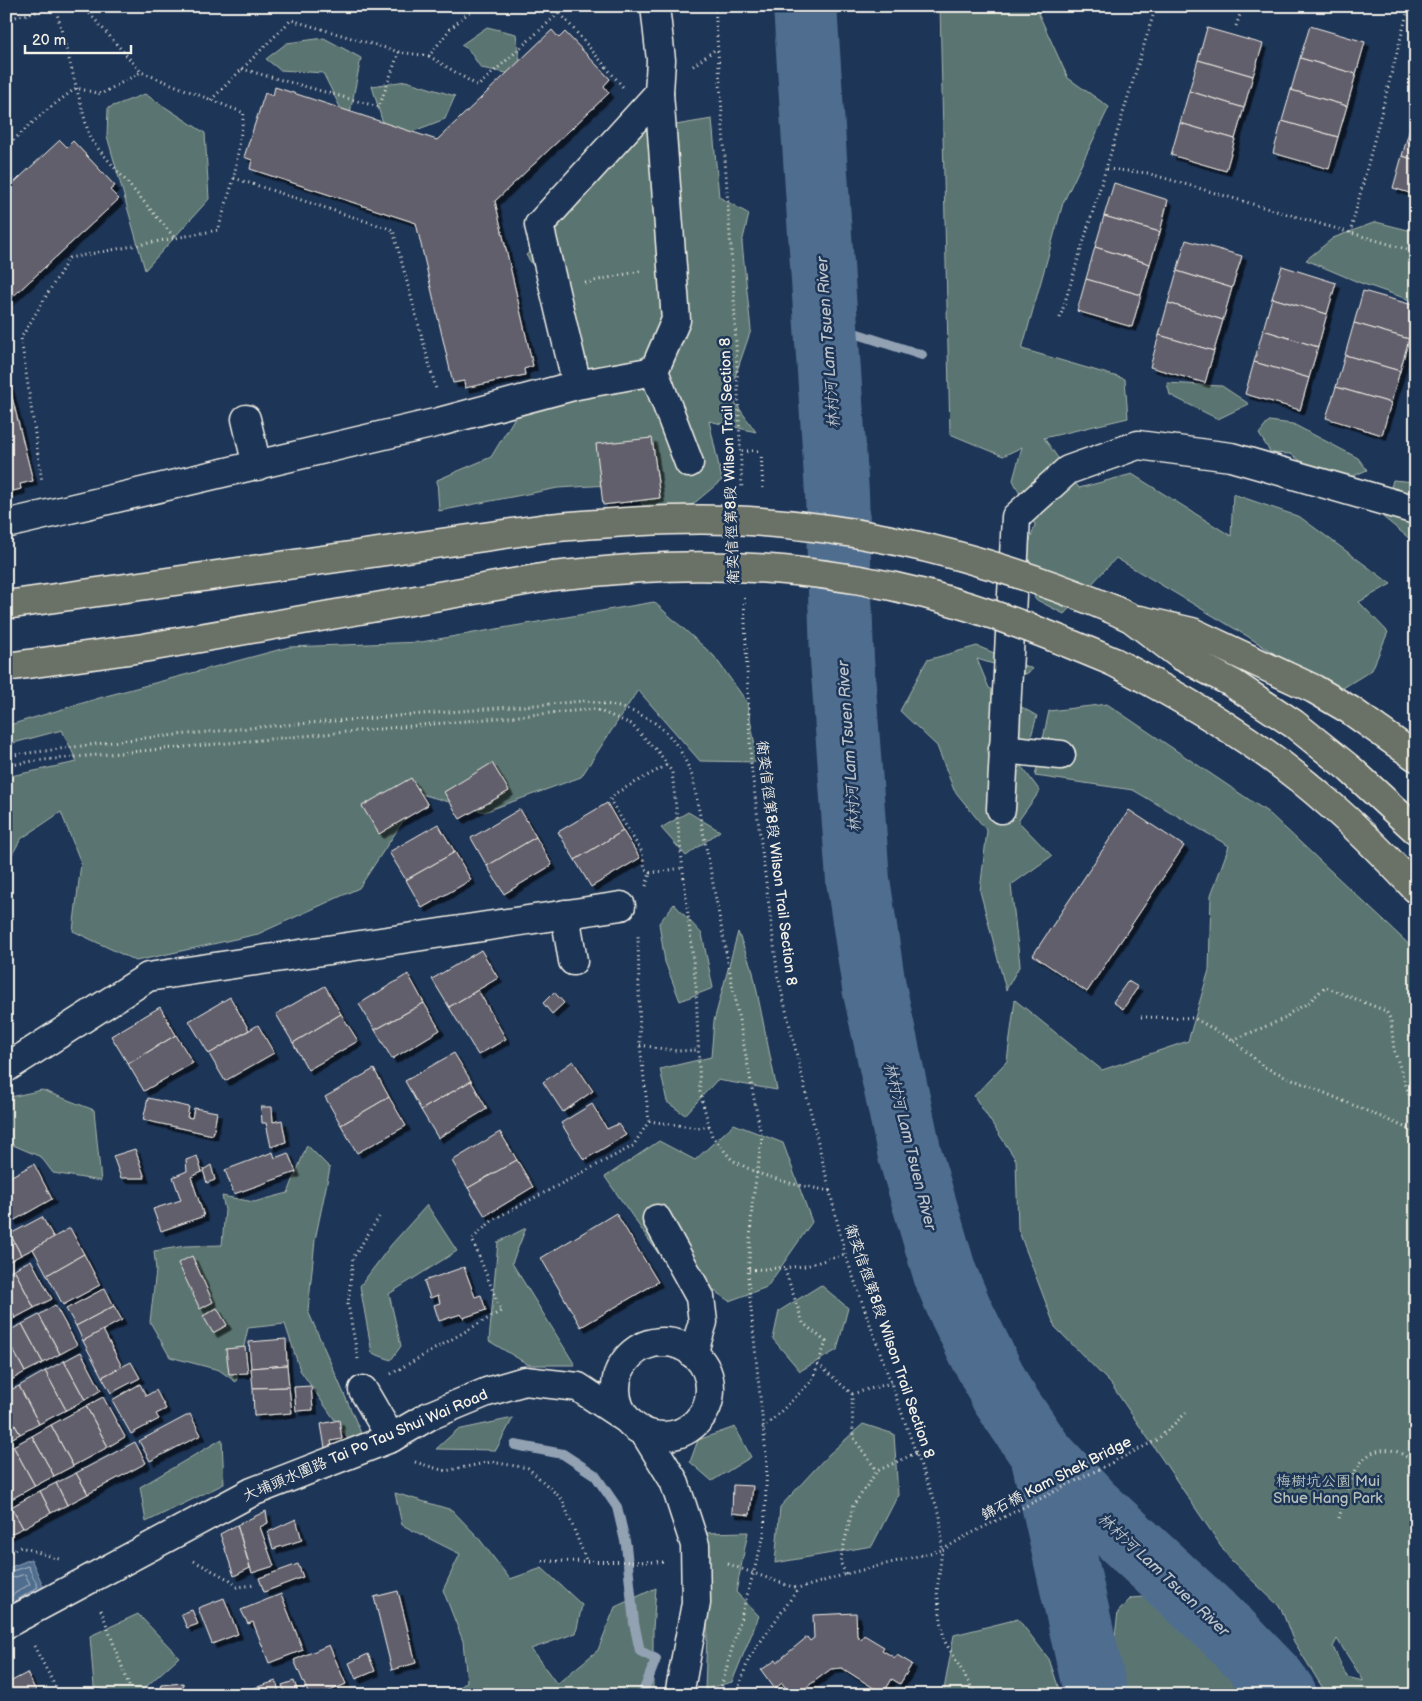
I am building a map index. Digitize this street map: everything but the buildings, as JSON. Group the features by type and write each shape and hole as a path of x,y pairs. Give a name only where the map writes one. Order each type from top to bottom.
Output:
{"highway":[{"path":"6,605 547,528 643,520 729,520 792,524 928,547 1057,586 1122,613 1192,632 1248,656 1350,710 1416,756"},
{"path":"6,667 152,646 553,576 645,568 727,568 855,579 924,594 975,609 1037,630 1114,662 1215,720 1273,759 1325,800 1381,852 1416,889"},
{"path":"1122,613 1182,656 1232,683 1294,724 1350,768 1416,830"}],"street":[{"path":"655,6 661,60 651,101 672,263 676,320 654,371 689,462"},
{"path":"577,385 539,225 651,101"},
{"path":"6,524 439,422 577,385 654,371"},
{"path":"246,419 257,466"},
{"path":"1001,809 1016,517 1068,470 1138,445 1231,457 1416,510"},
{"path":"1003,749 1061,755"},
{"path":"6,1068 148,976 621,906"},
{"path":"565,914 573,962"},
{"path":"656,1220 700,1297 704,1322 694,1354"},
{"name":"大埔頭水圍路 Tai Po Tau Shui Wai Road","path":"12,1621 252,1492 391,1438 429,1416 487,1392 525,1382 578,1387 634,1425 666,1436 688,1429 704,1412 710,1390 709,1381 704,1366 694,1354 676,1344 659,1341 648,1344 634,1352 618,1371 616,1396 634,1425 674,1480 695,1545 696,1603 679,1695"},
{"path":"364,1390 391,1438"}],"path":[{"path":"6,19 62,6"},
{"path":"42,486 20,338 69,258 218,230 234,178 244,114 141,72 83,6"},
{"path":"429,56 450,29 476,6"},
{"path":"554,6 559,13 651,101"},
{"name":"衛奕信徑第8段 Wilson Trail Section 8","path":"715,6 734,297 742,498"},
{"path":"1060,318 1156,6"},
{"path":"1236,26 1243,6"},
{"path":"1350,233 1409,6"},
{"path":"55,7 90,139 175,238"},
{"path":"211,100 291,20 399,52 429,56 478,86 559,13"},
{"path":"242,69 379,107 399,52"},
{"path":"76,88 101,94 141,72"},
{"path":"6,147 42,114 76,88"},
{"path":"1107,168 1147,173 1416,252"},
{"path":"234,178 393,230 438,393"},
{"path":"555,290 672,263"},
{"name":"衛奕信徑第8段 Wilson Trail Section 8","path":"744,592 751,764 778,977 845,1254 916,1453 940,1514 942,1550 937,1592 944,1640 976,1695"},
{"path":"6,766 33,761 595,708 631,724 672,772 696,986 700,1093 712,1136 732,1160 783,1182 830,1191"},
{"path":"667,765 616,793 610,800 642,852 645,869 650,873 682,868"},
{"path":"644,891 650,873"},
{"path":"379,1217 353,1258 348,1304 364,1390 501,1310 472,1240 494,1219 633,1146 649,1121 640,1045 638,929"},
{"path":"1234,1040 1286,1018 1290,1013 1308,1003 1325,987 1374,1006 1386,1012 1390,1020 1394,1050 1416,1116"},
{"path":"1141,1017 1194,1018 1234,1040 1264,1067 1416,1132"},
{"path":"640,1045 677,1051 698,1050"},
{"path":"649,1121 698,1128 710,1126"},
{"path":"749,1270 806,1266 845,1254"},
{"path":"763,1429 812,1381 826,1342 803,1323 784,1267"},
{"path":"818,1364 852,1394 853,1437 877,1471"},
{"path":"852,1394 891,1383"},
{"name":"錦石橋 Kam Shek Bridge","path":"942,1550 966,1536 1157,1440 1186,1414"},
{"path":"391,1438 407,1460 445,1471 491,1462 528,1468 562,1499 586,1560"},
{"path":"1339,1518 1356,1467 1366,1458 1375,1452 1386,1450 1396,1452 1416,1463"},
{"path":"846,1574 840,1562 853,1506 877,1471 916,1453"},
{"path":"6,1554 21,1547 60,1559 78,1585"},
{"path":"736,1695 749,1658 798,1589 846,1574 942,1550"},
{"path":"187,1558 230,1580 237,1587 255,1584"},
{"path":"542,1561 667,1562"},
{"path":"719,1695 754,1572 798,1589"},
{"path":"100,1607 130,1688"},
{"path":"12,1621 60,1695"}],"green space":[{"path":"940,6 1035,6 1068,78 1109,107 1063,203 1022,349 1125,379 1128,418 1044,438 1079,488 1132,474 1231,536 1233,494 1300,517 1391,584 1359,602 1388,632 1372,670 1335,693 1247,636 1116,558 1064,614 1035,599 1027,549 1035,525 1013,480 1022,447 1003,456 950,434"},
{"path":"487,27 516,34 522,76 481,68 468,49 461,45"},
{"path":"324,38 361,58 348,123 323,73 280,70 266,59 287,43"},
{"path":"406,81 455,96 445,119 388,141 372,86"},
{"path":"145,94 205,133 209,199 145,270 107,136 108,108"},
{"path":"712,119 719,197 749,214 742,243 751,330 729,394 756,432 709,421 722,480 662,530 627,484 558,488 439,511 437,480 491,457 517,414 575,398 574,327 526,255 556,225 639,131"},
{"path":"1376,222 1416,232 1416,302 1358,282 1306,260 1333,238"},
{"path":"1167,383 1222,386 1249,404 1218,419 1170,395"},
{"path":"1269,421 1293,424 1358,458 1367,470 1340,482 1305,464 1291,454 1271,453 1259,434"},
{"path":"1393,480 1416,482 1416,544 1383,517"},
{"path":"654,602 714,656 747,702 758,762 700,761 638,690 581,777 484,812 421,794 359,888 258,934 136,961 73,931 81,863 61,812 21,839 10,858 6,855 6,777 77,762 62,730 6,745 6,726 106,696 289,647 421,642"},
{"path":"977,646 1033,669 1026,674 977,659 989,688 1037,716 1022,767 1040,791 1018,821 1052,856 1011,885 1020,965 1006,990 980,891 987,831 954,790 937,746 900,711 927,660"},
{"name":"梅樹坑公園 Mui Shue Hang Park","path":"1107,704 1269,813 1416,951 1416,1695 1327,1695 1293,1640 1281,1608 1230,1559 1111,1384 1055,1327 1018,1229 1016,1160 974,1096 1007,1061 1015,1000 1102,1070 1188,1041 1209,970 1211,895 1229,846 1133,790 1035,776 1049,711","holes":["1337,1639 1363,1680 1347,1677 1333,1647"]},
{"path":"688,812 720,831 686,856 661,828"},
{"path":"674,904 702,934 713,988 680,1001 665,962 659,923"},
{"path":"738,932 753,972 777,1090 717,1080 685,1115 667,1102 660,1069 711,1057 714,1021"},
{"path":"42,1090 94,1110 101,1181 53,1173 41,1157 6,1142 6,1098"},
{"path":"734,1124 783,1143 812,1222 767,1287 729,1301 658,1253 605,1177 659,1141 695,1160"},
{"path":"307,1145 330,1168 315,1240 308,1311 361,1433 350,1442 300,1370 285,1324 248,1328 236,1382 219,1370 170,1357 150,1322 156,1270 154,1251 185,1246 222,1245 225,1210 222,1196 254,1202 288,1193"},
{"path":"427,1205 457,1251 389,1294 401,1346 391,1360 372,1353 360,1286 391,1245"},
{"path":"526,1228 512,1263 575,1365 529,1365 489,1341 498,1242"},
{"path":"821,1285 848,1308 837,1350 800,1371 773,1339 779,1311"},
{"path":"513,1418 496,1450 436,1449 457,1430"},
{"path":"863,1424 894,1434 898,1495 872,1546 775,1563 780,1507 827,1456"},
{"path":"735,1427 751,1457 712,1481 690,1462 698,1440"},
{"path":"222,1439 224,1484 146,1522 140,1487"},
{"path":"395,1493 452,1510 477,1536 510,1579 542,1568 582,1605 576,1633 531,1649 557,1684 598,1650 615,1607 656,1588 653,1629 653,1695 449,1695 467,1682 463,1641 443,1590 460,1554 402,1525"},
{"path":"748,1532 736,1592 759,1616 732,1682 705,1689 709,1579 704,1533"},
{"path":"1171,1580 1274,1695 1097,1695 1103,1647 1115,1636 1118,1612 1131,1598 1144,1597 1152,1599"},
{"path":"138,1614 179,1657 137,1695 124,1695 94,1687 90,1636"},
{"path":"1018,1619 1049,1659 1061,1695 943,1695 954,1635"}],"water":[{"path":"31,1559 45,1590 6,1612 6,1569"}],"waterway":[{"name":"林村河 Lam Tsuen River","path":"805,6 837,493 842,659 858,880 874,987 910,1155 945,1274 961,1312 1002,1395 1042,1454 1090,1505 1228,1632 1275,1681 1285,1695"},
{"path":"824,323 922,355"},
{"path":"515,1445 563,1454 595,1475 617,1507 626,1545 634,1623 640,1651 656,1659 642,1695"},
{"name":"林村河 Lam Tsuen River","path":"1042,1454 1096,1695"}]}
